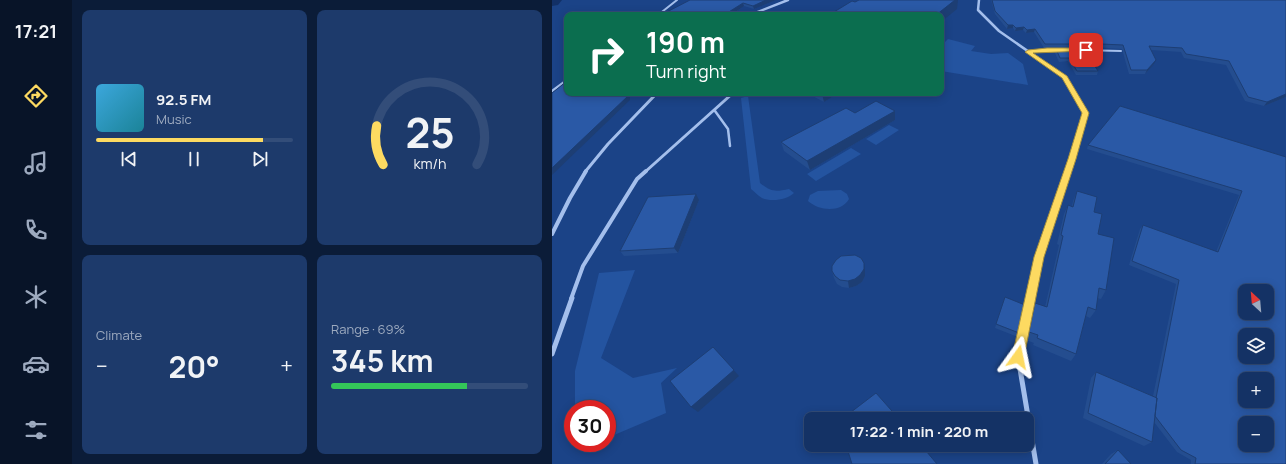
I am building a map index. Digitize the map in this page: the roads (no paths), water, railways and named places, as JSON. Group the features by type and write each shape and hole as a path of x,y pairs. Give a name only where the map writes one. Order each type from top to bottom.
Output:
{"street":[{"path":"758,12 788,0"},
{"path":"979,0 978,10 999,31 1065,77 1085,113 1072,159 1039,257 1018,357 1036,464"},
{"path":"552,234 563,209 583,176 611,140 654,96"},
{"path":"552,354 583,266 637,179 715,111 730,96"}],"lane":[{"path":"662,12 678,0"},
{"path":"1028,52 1062,50"},
{"path":"1077,50 1121,51"},
{"path":"552,91 564,82"},
{"path":"715,111 728,129 730,146"}]}
